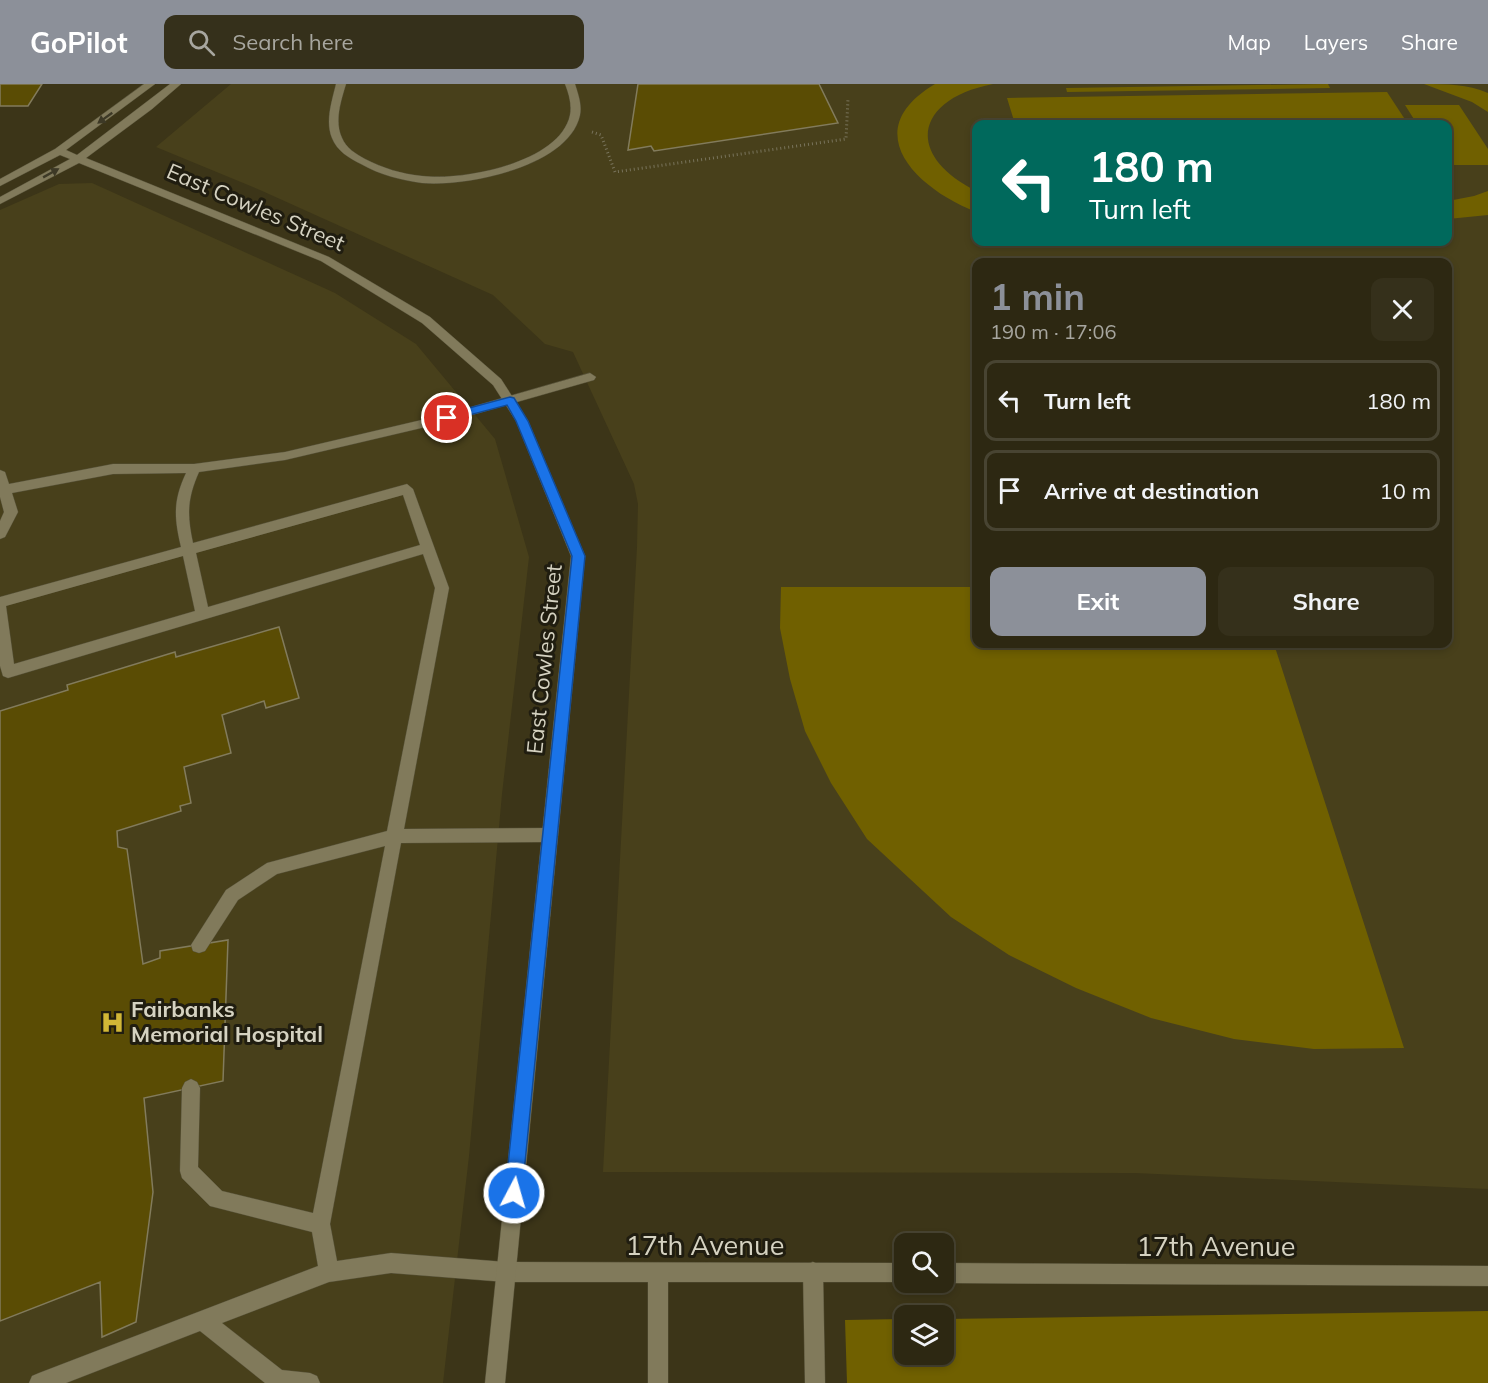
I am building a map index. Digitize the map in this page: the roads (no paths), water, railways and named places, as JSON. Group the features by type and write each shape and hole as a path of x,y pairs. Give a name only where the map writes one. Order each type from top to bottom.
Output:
{"street":[{"path":"0,183 59,151 150,84"},
{"path":"0,201 78,159 149,107 176,84"},
{"path":"341,84 333,120 335,135 342,148 364,163 399,176 451,180 485,175 514,166 554,145 568,130 575,117 576,100 570,84"},
{"name":"East Cowles Street","path":"59,151 325,259 426,320 497,382 510,400 522,421 578,556 495,1383"},
{"path":"4,490 113,469 194,468 285,456 510,400 590,377"},
{"path":"194,468 184,491 181,519 203,614"},
{"path":"0,475 12,512 0,534"},
{"path":"0,602 407,489 442,588 320,1224 329,1272"},
{"path":"0,607 8,672 428,548"},
{"path":"199,945 232,895 273,868 395,836 550,835"},
{"path":"191,1088 189,1171 217,1199 320,1224"},
{"name":"17th Avenue","path":"39,1383 329,1272 391,1263 506,1272 894,1273"},
{"path":"813,1272 815,1383"},
{"name":"17th Avenue","path":"954,1273 1488,1276"},
{"path":"658,1274 658,1383"},
{"path":"203,1321 278,1380 310,1383"}],"place":[{"name":"Fairbanks Memorial Hospital","path":"113,1022"}]}
